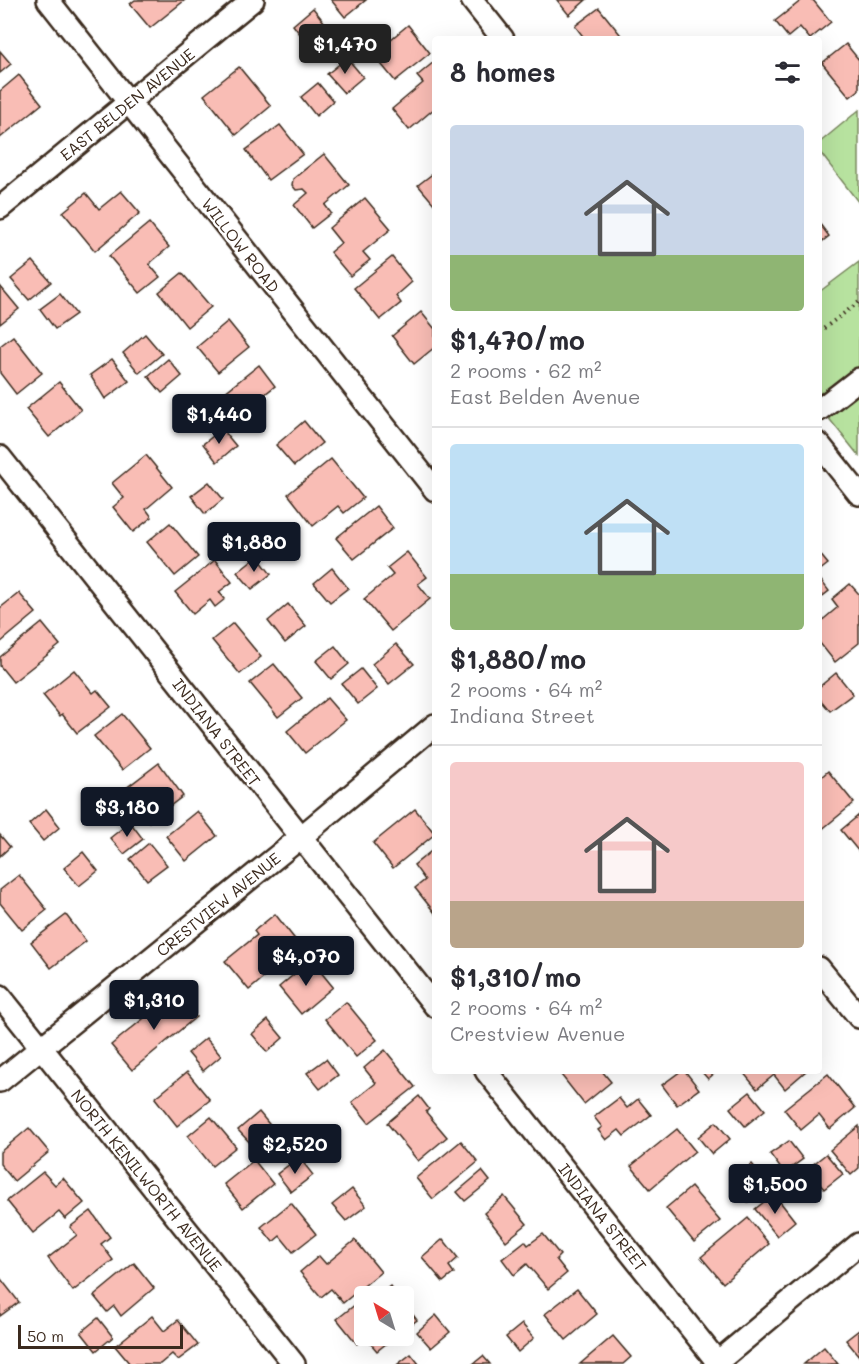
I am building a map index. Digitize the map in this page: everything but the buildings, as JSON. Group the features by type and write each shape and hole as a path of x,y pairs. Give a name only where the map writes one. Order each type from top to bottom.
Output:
{"street":[{"name":"WILLOW ROAD","path":"48,0 432,486"},
{"name":"EAST BELDEN AVENUE","path":"0,208 253,0"},
{"path":"472,0 501,36"},
{"path":"822,408 859,379"},
{"path":"822,448 859,494"},
{"name":"INDIANA STREET","path":"0,457 432,1002"},
{"name":"CRESTVIEW AVENUE","path":"0,1081 432,728"},
{"path":"822,972 859,1017"},
{"name":"NORTH KENILWORTH AVENUE","path":"0,996 294,1364"},
{"name":"INDIANA STREET","path":"488,1074 717,1363"},
{"path":"717,1363 859,1244"}],"path":[{"path":"822,330 859,302"}],"green space":[{"path":"859,110 859,203 822,155 822,141"},
{"path":"859,262 859,456 822,410 822,290"}]}
